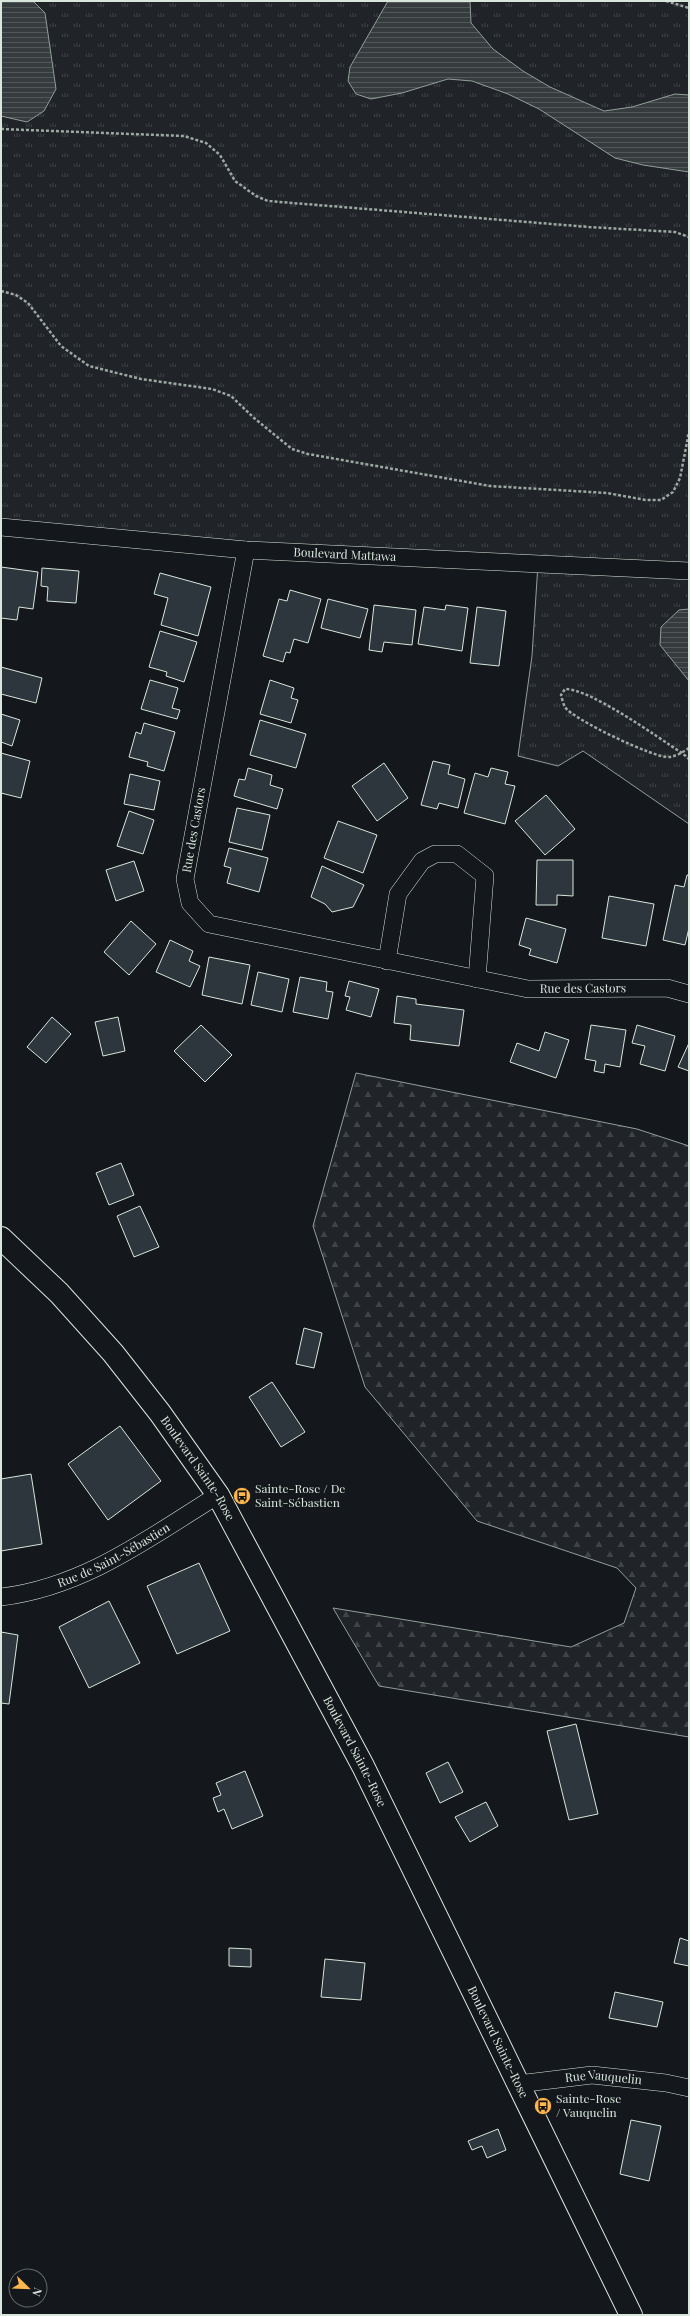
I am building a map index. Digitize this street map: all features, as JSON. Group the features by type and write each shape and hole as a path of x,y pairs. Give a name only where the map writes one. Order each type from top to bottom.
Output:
{"street":[{"name":"Boulevard Mattawa","path":"1,527 246,550 689,571"},
{"name":"Rue des Castors","path":"246,550 185,878 190,903 209,924 387,962 528,989 667,988 689,994"},
{"path":"387,962 398,894 422,861 435,854 457,854 484,876 477,979"},
{"name":"Boulevard Sainte-Rose","path":"1,1238 59,1293 113,1353 160,1413 218,1495 363,1766 631,2315"},
{"name":"Rue de Saint-Sébastien","path":"1,1597 19,1595 68,1581 103,1566 218,1495"},
{"name":"Rue Vauquelin","path":"518,2084 592,2075 666,2083 689,2088"}],"path":[{"path":"666,1 689,8"},
{"path":"1,129 184,136 206,143 220,155 235,181 256,196 268,201 589,228 675,232 689,237"},
{"path":"1,291 16,295 28,303 61,346 89,366 142,379 212,388 231,396 254,418 292,449 308,454 490,486 607,492 646,500 661,500 673,492 680,478 689,432"},
{"path":"689,748 682,753 668,757 647,751 578,719 565,707 561,695 565,689 571,689 589,695 682,753 689,759"}],"green space":[{"path":"1,1 689,1 689,824 583,751 558,766 518,756 532,656 538,564 1,528"},
{"path":"356,1073 637,1129 689,1146 689,1737 379,1686 333,1608 571,1647 624,1623 636,1588 617,1568 477,1521 365,1387 313,1226"}],"shaded area":[{"path":"1,1 33,1 45,13 56,89 44,111 27,122 1,116"},
{"path":"388,1 470,1 471,23 493,49 523,71 550,87 604,111 632,107 675,94 689,95 689,172 643,165 615,158 539,109 508,94 472,81 448,79 402,93 371,99 356,94 348,81 350,67"},
{"path":"689,609 689,681 660,645 661,627 679,610"}],"building":[{"path":"1,567 38,572 33,609 19,607 17,620 1,618"},
{"path":"42,568 79,571 76,603 47,601 48,587 41,586"},
{"path":"160,573 211,587 198,636 161,625 168,598 154,594"},
{"path":"290,590 321,599 308,643 294,639 290,653 286,652 283,662 263,656 279,599 287,601"},
{"path":"328,599 368,609 360,638 321,628"},
{"path":"374,605 416,610 412,645 384,642 382,652 369,650"},
{"path":"446,605 468,608 462,651 418,644 424,607 445,610"},
{"path":"477,607 506,611 499,666 470,663"},
{"path":"160,631 197,642 184,682 166,676 167,672 149,667"},
{"path":"1,667 42,678 36,703 1,694"},
{"path":"150,680 178,688 172,708 180,710 177,719 141,709"},
{"path":"270,680 294,688 291,698 298,700 291,723 260,714"},
{"path":"1,714 20,720 12,746 1,742"},
{"path":"260,720 306,734 296,768 250,755"},
{"path":"144,723 175,732 164,771 147,766 148,762 129,757 136,732 141,734"},
{"path":"1,753 30,761 21,798 1,793"},
{"path":"433,761 450,765 448,774 465,779 458,808 439,803 437,809 421,805"},
{"path":"384,763 408,798 377,821 352,786"},
{"path":"248,768 272,775 270,785 283,789 277,809 234,796 239,779 245,780"},
{"path":"491,768 508,772 505,784 515,786 505,824 464,813 475,773 488,777"},
{"path":"130,774 160,781 154,810 124,804"},
{"path":"546,795 575,829 545,855 515,821"},
{"path":"237,808 270,815 262,850 229,842"},
{"path":"129,811 154,820 143,854 117,846"},
{"path":"338,821 377,835 363,873 324,858"},
{"path":"229,848 268,858 259,892 227,883 231,868 224,866"},
{"path":"537,860 573,860 573,896 557,895 557,905 536,905"},
{"path":"134,861 144,891 116,901 106,870"},
{"path":"322,866 364,885 353,907 332,912 325,904 311,897"},
{"path":"687,875 689,875 689,928 685,945 663,940 675,885 684,887"},
{"path":"609,896 654,904 646,946 602,938"},
{"path":"526,918 566,929 557,963 529,955 531,949 519,945"},
{"path":"131,921 156,944 129,975 104,952"},
{"path":"170,940 193,951 189,961 200,966 190,987 156,972"},
{"path":"209,957 250,965 242,1004 202,995"},
{"path":"258,972 289,979 282,1012 251,1005"},
{"path":"300,977 327,982 326,991 333,992 328,1019 293,1012"},
{"path":"349,981 379,989 371,1017 346,1010 350,997 345,996"},
{"path":"397,996 416,999 416,1004 464,1010 459,1046 410,1040 411,1025 394,1023"},
{"path":"52,1017 71,1034 46,1063 27,1047"},
{"path":"118,1017 125,1051 103,1056 95,1022"},
{"path":"201,1025 232,1055 205,1082 174,1051"},
{"path":"591,1025 626,1030 620,1067 605,1064 604,1073 594,1071 596,1061 585,1059"},
{"path":"637,1025 675,1036 665,1071 640,1064 645,1046 632,1043"},
{"path":"545,1032 569,1040 556,1078 510,1062 517,1043 539,1051"},
{"path":"689,1043 689,1071 678,1067"},
{"path":"121,1163 134,1195 109,1205 96,1173"},
{"path":"140,1206 159,1247 134,1257 117,1216"},
{"path":"304,1328 322,1333 314,1368 296,1364"},
{"path":"272,1382 305,1432 281,1447 249,1397"},
{"path":"120,1426 161,1481 108,1520 68,1464"},
{"path":"31,1474 42,1544 1,1551 1,1479"},
{"path":"199,1563 230,1631 177,1654 147,1586"},
{"path":"109,1601 140,1663 89,1688 59,1627"},
{"path":"1,1632 18,1635 9,1704 1,1703"},
{"path":"576,1724 598,1814 569,1820 547,1731"},
{"path":"448,1762 463,1792 440,1803 426,1773"},
{"path":"245,1771 263,1816 232,1829 224,1809 218,1812 213,1798 221,1795 216,1783"},
{"path":"486,1802 498,1826 470,1842 455,1817"},
{"path":"680,1938 689,1941 689,1966 674,1963"},
{"path":"229,1948 251,1949 251,1967 229,1966"},
{"path":"325,1959 365,1963 361,2000 321,1997"},
{"path":"615,1992 663,2002 657,2027 609,2018"},
{"path":"631,2120 661,2126 649,2181 620,2174"},
{"path":"498,2129 506,2150 487,2158 482,2146 472,2150 468,2141"}],"place":[{"name":"Sainte-Rose / De Saint-Sébastien","path":"242,1496"},
{"name":"Sainte-Rose / Vauquelin","path":"543,2106"}]}
